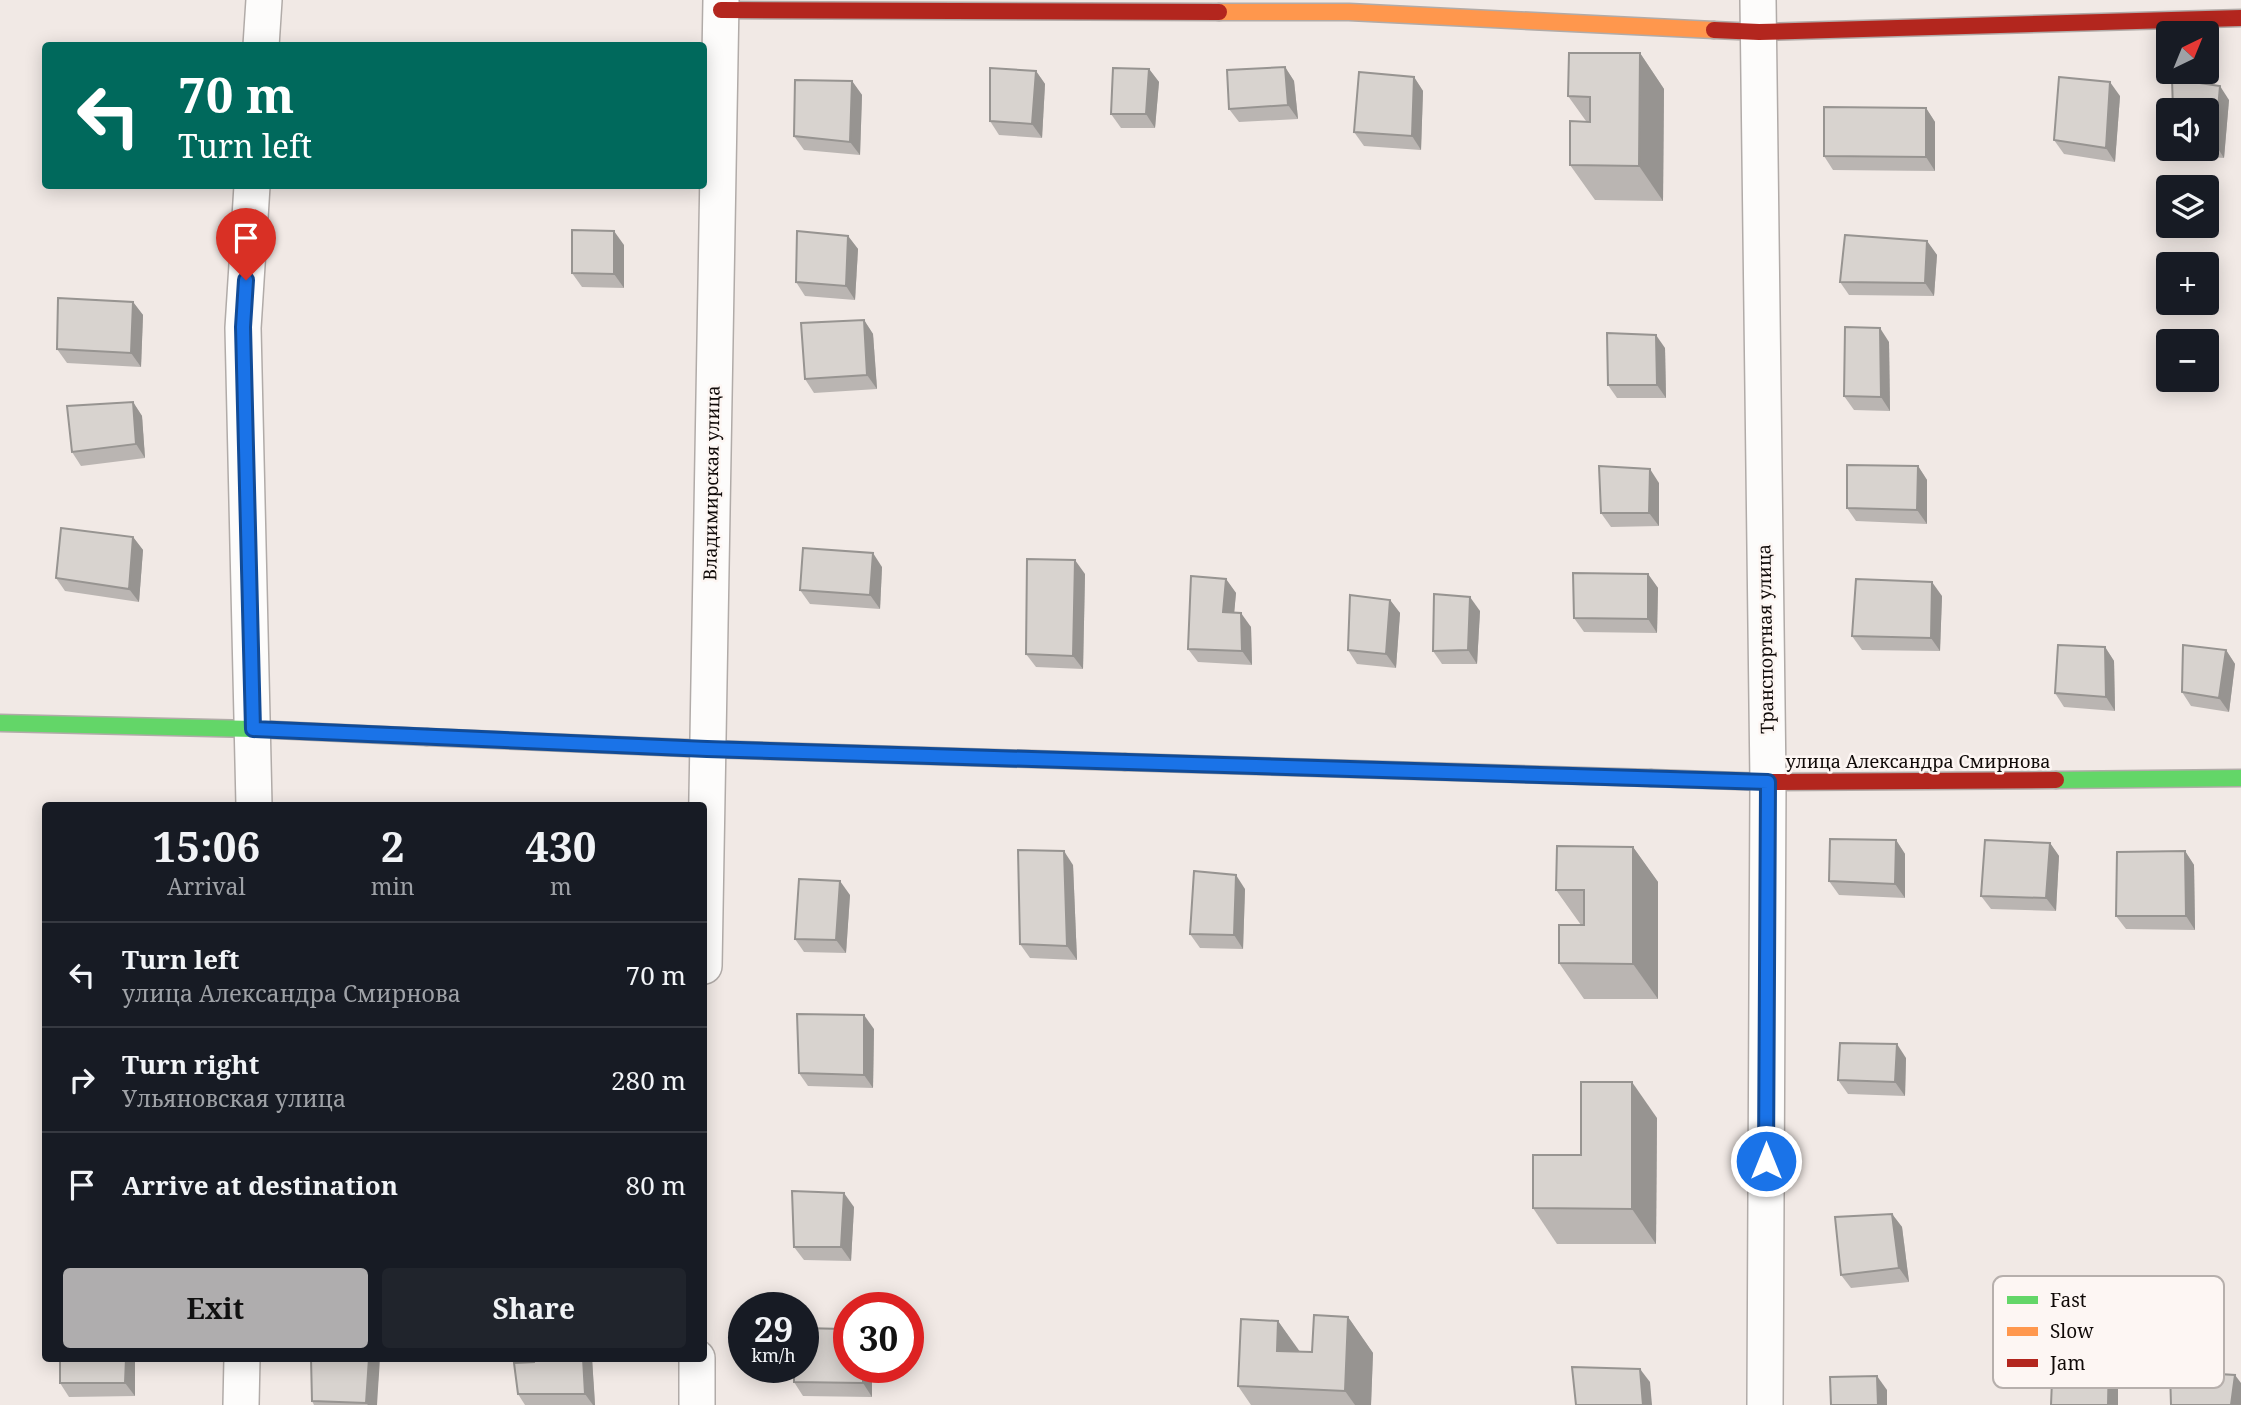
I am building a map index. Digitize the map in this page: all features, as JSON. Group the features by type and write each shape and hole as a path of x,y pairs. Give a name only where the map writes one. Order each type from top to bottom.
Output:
{"street":[{"path":"261,42 264,0"},
{"path":"721,5 1758,16 2241,18"},
{"name":"Владимирская улица","path":"706,802 721,5"},
{"name":"Транспортная улица","path":"1758,16 1768,782 1765,1405"},
{"path":"252,189 243,327 254,802"},
{"name":"улица Александра Смирнова","path":"0,723 253,729 707,749 1768,782 2241,778"},
{"path":"241,1405 242,1362"},
{"path":"697,1405 698,1362"}],"building":[{"path":"1569,53 1640,53 1639,166 1570,165 1570,121 1590,122 1590,97 1568,96"},
{"path":"1285,67 1288,105 1229,109 1227,70"},
{"path":"990,68 1036,71 1032,124 990,121"},
{"path":"1113,68 1149,69 1146,114 1111,114"},
{"path":"1359,72 1414,77 1412,136 1354,132"},
{"path":"2059,77 2110,82 2106,148 2054,140"},
{"path":"795,80 852,81 850,142 794,136"},
{"path":"2172,84 2220,86 2219,98 2173,98"},
{"path":"1824,107 1926,108 1926,157 1824,156"},
{"path":"572,230 614,231 614,274 572,273"},
{"path":"797,231 848,236 846,286 796,282"},
{"path":"1845,235 1927,241 1925,283 1840,282"},
{"path":"58,298 133,302 131,353 57,349"},
{"path":"864,320 867,375 805,379 801,323"},
{"path":"1845,327 1880,328 1881,397 1844,396"},
{"path":"1607,333 1656,335 1657,385 1608,385"},
{"path":"133,402 136,444 72,452 67,406"},
{"path":"1847,465 1918,466 1917,510 1847,508"},
{"path":"1599,466 1650,469 1649,513 1601,513"},
{"path":"61,528 133,537 129,589 56,578"},
{"path":"803,548 873,553 870,595 800,590"},
{"path":"1027,559 1075,560 1073,656 1026,654"},
{"path":"1573,573 1648,574 1648,619 1574,618"},
{"path":"1191,576 1226,579 1223,612 1241,613 1242,651 1188,649"},
{"path":"1856,579 1932,582 1931,638 1852,636"},
{"path":"1434,594 1470,597 1468,650 1433,651"},
{"path":"1350,595 1390,600 1386,654 1348,650"},
{"path":"2058,645 2105,647 2106,697 2055,693"},
{"path":"2183,645 2226,650 2219,698 2182,692"},
{"path":"1830,839 1896,840 1895,884 1829,881"},
{"path":"1985,840 2050,843 2046,898 1981,896"},
{"path":"1557,846 1633,847 1633,964 1559,963 1559,925 1584,925 1584,890 1556,890"},
{"path":"1018,850 1064,851 1067,946 1020,944"},
{"path":"2185,851 2186,916 2116,916 2117,852"},
{"path":"1194,871 1236,875 1234,935 1190,934"},
{"path":"799,879 840,881 836,940 795,939"},
{"path":"797,1014 864,1015 864,1075 799,1073"},
{"path":"1840,1043 1897,1044 1895,1082 1838,1080"},
{"path":"1581,1082 1632,1082 1632,1209 1533,1208 1533,1155 1581,1155"},
{"path":"792,1191 844,1193 841,1247 794,1247"},
{"path":"1892,1214 1899,1268 1841,1275 1835,1217"},
{"path":"1314,1315 1348,1317 1345,1391 1238,1386 1241,1319 1278,1321 1277,1351 1312,1352"},
{"path":"819,1328 833,1329 833,1383 819,1382"},
{"path":"60,1362 126,1362 125,1383 60,1383"},
{"path":"311,1362 369,1362 366,1403 312,1401"},
{"path":"583,1362 585,1394 518,1394 514,1363"},
{"path":"1572,1367 1640,1369 1643,1405 1576,1405"},
{"path":"2224,1374 2235,1375 2231,1405 2171,1405 2170,1388 2224,1388"},
{"path":"1877,1376 1878,1405 1831,1405 1830,1377"},
{"path":"2052,1388 2108,1388 2108,1405 2051,1405"}],"traffic: fast":[{"path":"0,723 253,729 427,737"},
{"path":"2056,780 2241,778"}],"traffic: slow":[{"path":"1219,12 1349,12 1714,30"},
{"path":"427,737 709,749"},
{"path":"1125,762 1651,778"}],"traffic: jam":[{"path":"721,10 1219,12"},
{"path":"1714,30 1759,32 2241,18"},
{"path":"709,749 1125,762"},
{"path":"1651,778 1768,782 2056,780"}],"route":[{"path":"246,280 243,327 253,729 707,749 1768,782 1766,1161"}]}
